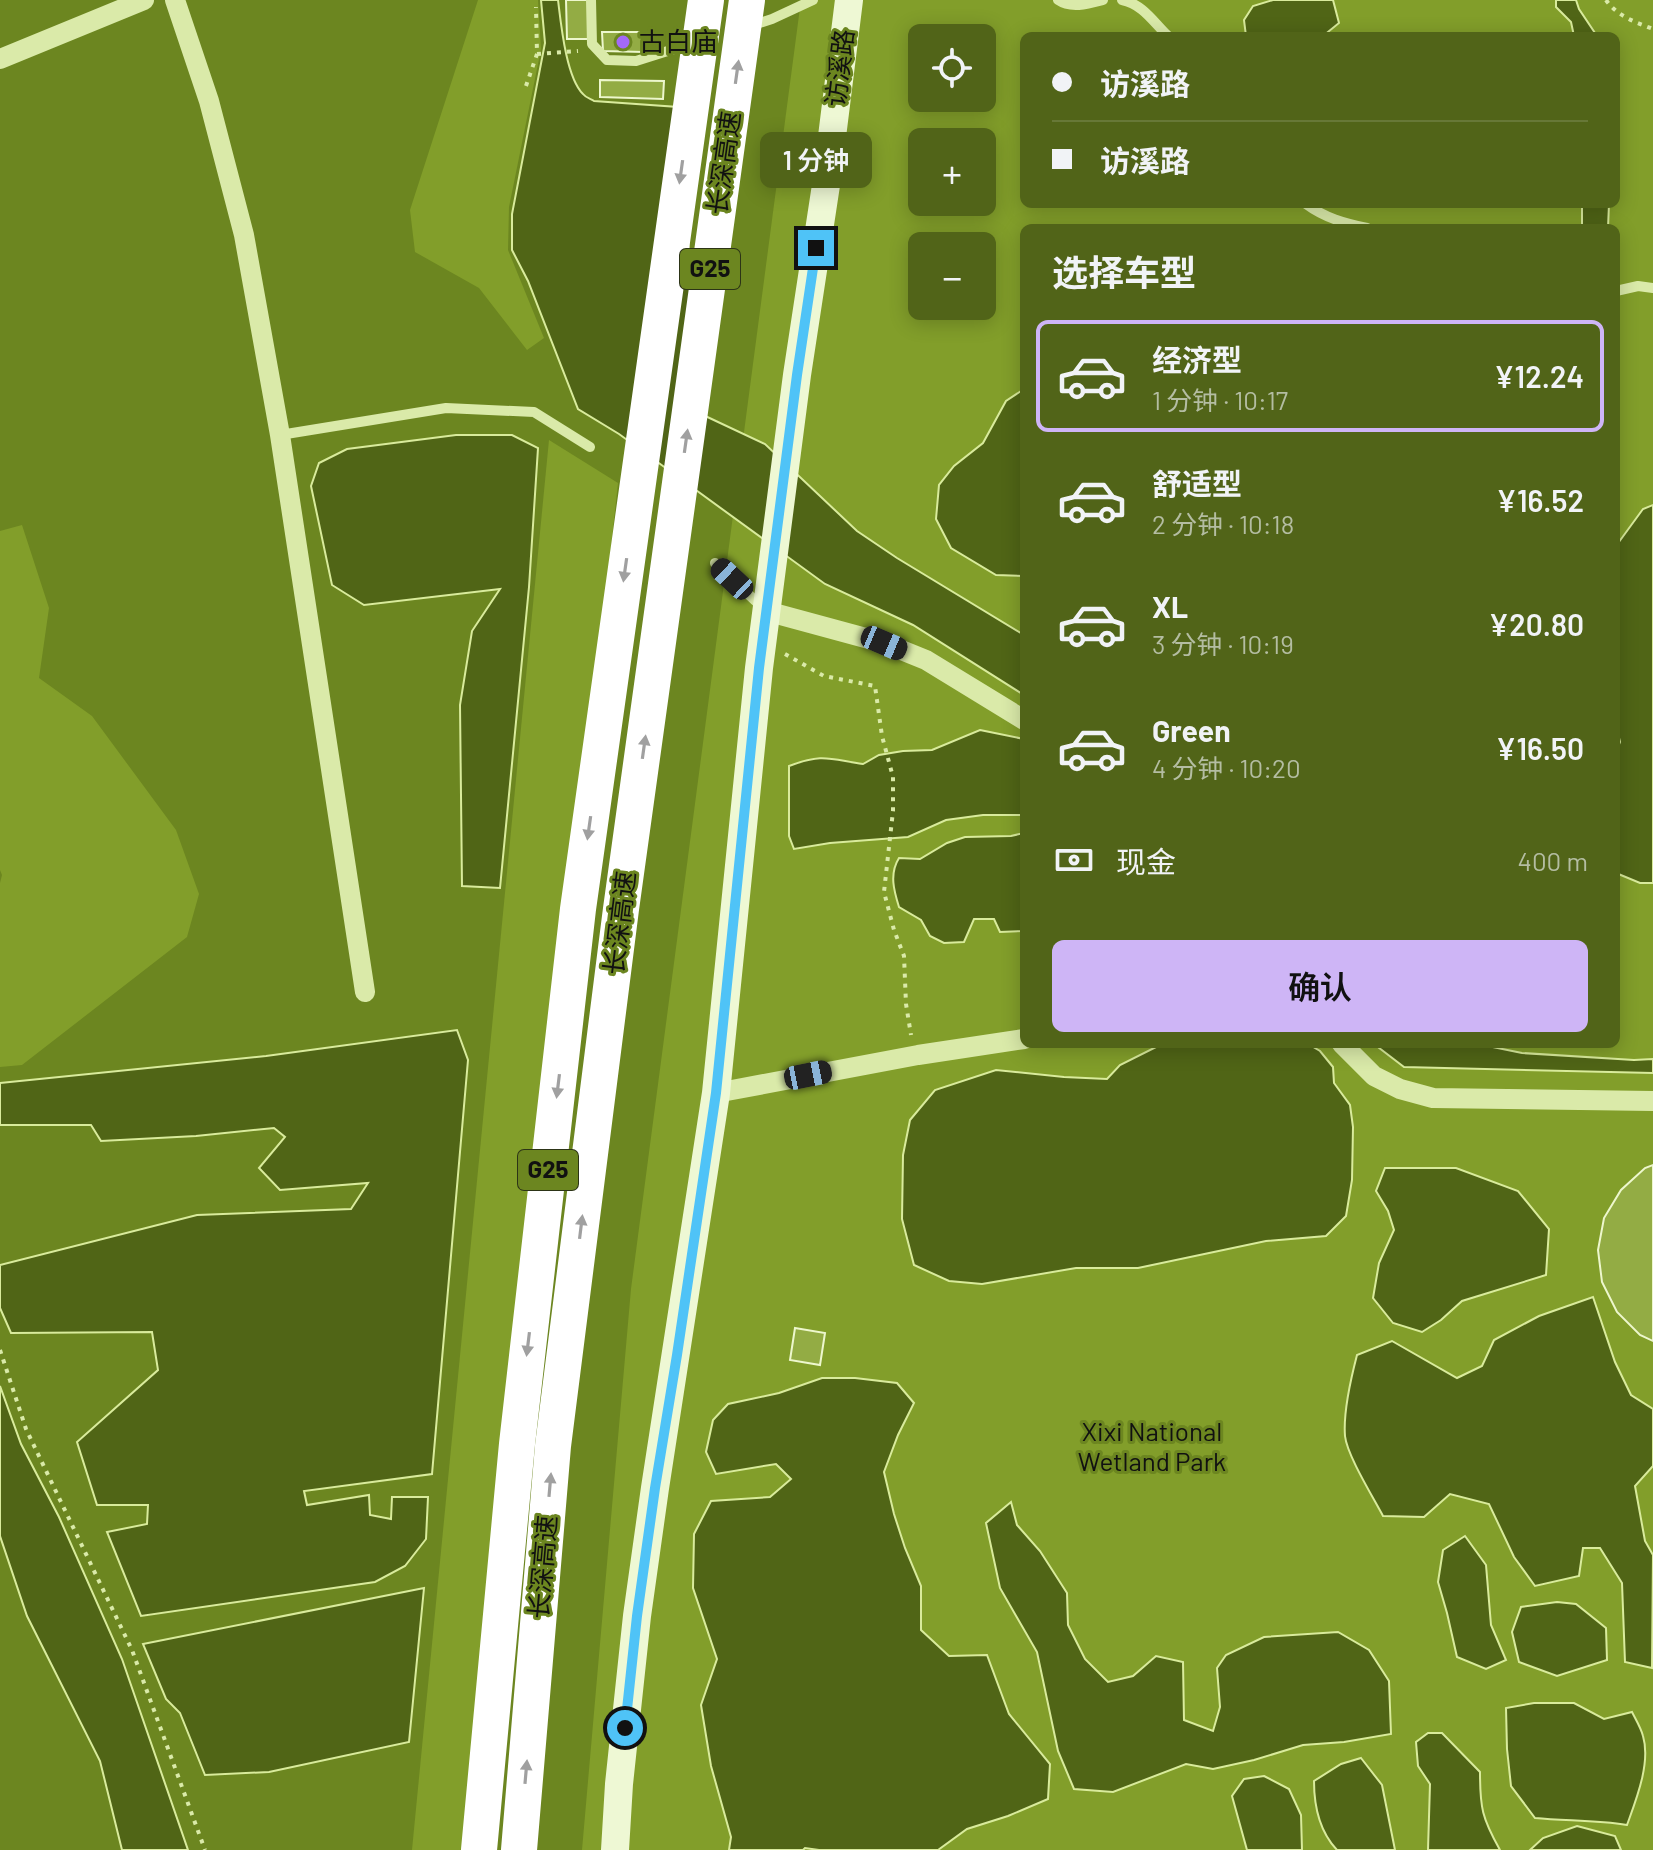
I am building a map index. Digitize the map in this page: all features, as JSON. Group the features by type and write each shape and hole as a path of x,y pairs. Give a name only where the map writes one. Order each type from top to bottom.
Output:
{"highway":[{"name":"长深高速","path":"519,1850 553,1446 623,893 675,518 728,26 706,0"},
{"name":"长深高速","path":"479,1850 517,1444 578,909 636,493 728,26"}],"street":[{"path":"0,59 144,0"},
{"path":"175,0 209,101 244,235 280,435 365,992"},
{"name":"访溪路","path":"615,1850 637,1616 716,1093 762,641 849,0"},
{"path":"766,611 884,643 912,654 1020,718"},
{"path":"716,1093 918,1055 1020,1040"},
{"path":"1346,1048 1374,1076 1400,1089 1433,1098 1653,1101"}],"lane":[{"path":"591,0 592,44 607,60 636,61 728,26 772,19 813,0"},
{"path":"1058,0 1065,5 1086,5 1103,0"},
{"path":"1122,0 1148,13 1164,32"},
{"path":"1311,208 1319,214 1352,224"},
{"path":"1620,290 1638,286 1653,288"},
{"path":"280,435 446,408 534,412 590,447"},
{"path":"715,563 766,611"}],"path":[{"path":"1606,0 1625,18 1653,29"},
{"path":"526,86 537,54 536,7"},
{"path":"537,54 575,53"},
{"path":"762,641 824,676 875,686 893,777 893,811 884,892 904,956 910,1029 918,1055"},
{"path":"0,1350 26,1429 132,1650 205,1850"}],"green space":[{"path":"478,0 538,0 541,49 509,207 508,250 544,338 527,350 479,288 415,252 410,210"},
{"name":"Xixi National Wetland Park","path":"801,0 1653,0 1653,1850 582,1850 631,1289"},
{"path":"549,440 618,483 469,1850 412,1850"},
{"path":"22,525 49,608 39,678 92,716 176,830 199,894 187,937 22,1065 0,1067 0,531"}],"shaded area":[{"path":"541,0 558,0 568,63 577,86 586,96 594,101 678,107 701,414 765,444 857,531 1020,633 1020,692 913,625 825,584 619,434 578,409 528,281 512,250 512,214 545,43"},
{"path":"1273,0 1333,0 1339,23 1328,32 1246,32 1244,20 1253,6"},
{"path":"1556,0 1576,0 1594,32 1573,32 1571,22 1556,7"},
{"path":"1582,208 1609,208 1608,224 1582,224"},
{"path":"1020,392 1020,576 996,575 951,548 936,519 939,485 954,466 983,443 1006,401"},
{"path":"456,435 512,435 538,448 529,587 500,888 462,886 460,705 472,631 500,589 364,605 332,585 311,486 319,463 347,449"},
{"path":"1653,505 1653,883 1640,883 1620,875 1620,541 1643,509"},
{"path":"980,730 1020,738 1020,815 983,815 946,820 908,837 794,849 789,836 789,766 818,758 863,764 879,755 932,750"},
{"path":"1020,834 1020,931 1000,932 994,919 974,919 964,942 944,943 930,936 921,920 899,907 893,876 899,858 920,859 947,843 965,837"},
{"path":"457,1030 468,1060 432,1474 304,1491 307,1505 369,1495 370,1515 391,1519 392,1497 428,1497 426,1539 405,1566 375,1582 141,1616 107,1532 147,1524 148,1505 97,1505 77,1442 158,1370 152,1332 11,1333 0,1308 0,1265 197,1215 351,1209 368,1183 280,1190 259,1168 285,1137 274,1128 101,1141 91,1125 0,1125 0,1083 266,1056"},
{"path":"1154,1048 1315,1048 1320,1051 1333,1067 1334,1083 1350,1105 1353,1127 1352,1180 1346,1216 1326,1236 1266,1241 1138,1268 1076,1268 982,1284 949,1281 914,1265 902,1219 903,1155 910,1120 935,1090 996,1070 1107,1079 1120,1065"},
{"path":"1379,1048 1498,1048 1522,1053 1653,1059 1653,1073 1404,1067"},
{"path":"1385,1168 1456,1168 1518,1191 1549,1229 1546,1275 1462,1301 1422,1332 1393,1323 1373,1298 1379,1263 1394,1230 1388,1211 1376,1191"},
{"path":"1593,1297 1615,1362 1631,1395 1653,1409 1653,1466 1635,1486 1645,1541 1653,1555 1652,1668 1625,1662 1622,1583 1600,1548 1583,1548 1579,1576 1535,1586 1514,1557 1489,1504 1450,1494 1424,1517 1383,1516 1355,1465 1345,1436 1346,1405 1357,1355 1392,1341 1457,1378 1482,1366 1494,1340 1539,1316"},
{"path":"822,1378 897,1383 914,1403 884,1472 905,1548 921,1586 921,1630 949,1656 987,1655 1009,1714 1050,1764 1048,1799 967,1829 938,1850 729,1850 731,1837 711,1766 701,1705 717,1659 693,1588 694,1534 711,1501 770,1497 791,1479 776,1464 716,1474 706,1452 713,1420 728,1404 779,1393"},
{"path":"0,1386 21,1444 59,1517 122,1659 188,1850 122,1850 100,1761 27,1616 0,1536"},
{"path":"1011,1502 1017,1525 1040,1551 1067,1593 1068,1625 1085,1659 1108,1682 1133,1676 1156,1656 1183,1662 1184,1720 1213,1731 1220,1707 1217,1668 1226,1655 1264,1637 1338,1632 1369,1650 1389,1681 1391,1734 1303,1745 1213,1769 1186,1764 1113,1792 1074,1789 1058,1751 1037,1652 1000,1588 986,1523"},
{"path":"1465,1536 1486,1565 1491,1625 1506,1660 1486,1669 1457,1657 1438,1582 1443,1550"},
{"path":"424,1588 409,1742 269,1772 205,1775 180,1713 166,1699 143,1644"},
{"path":"1557,1602 1576,1604 1606,1628 1607,1660 1557,1676 1519,1662 1512,1632 1521,1607"},
{"path":"1534,1703 1574,1703 1604,1719 1632,1712 1643,1736 1645,1758 1627,1825 1535,1818 1511,1786 1506,1708"},
{"path":"1428,1733 1442,1733 1480,1772 1483,1812 1500,1850 1428,1850 1430,1784 1418,1766 1416,1742"},
{"path":"1361,1758 1382,1785 1395,1850 1337,1850 1322,1826 1314,1781 1341,1764"},
{"path":"1264,1776 1289,1789 1301,1815 1302,1850 1247,1850 1232,1796 1244,1779"},
{"path":"1577,1826 1615,1836 1621,1850 1530,1850 1543,1838"}],"building":[{"path":"566,0 588,0 589,39 567,39"},
{"name":"古白庙","path":"602,32 643,32 643,52 603,51"},
{"path":"600,80 664,81 663,99 600,97"},
{"path":"1653,1165 1653,1341 1640,1335 1617,1312 1602,1282 1598,1250 1604,1218 1621,1190 1645,1168"},
{"path":"795,1328 825,1333 820,1365 790,1360"}],"place":[{"name":"古白庙","path":"623,42"}],"route":[{"path":"625,1728 655,1488 716,1093 759,668 816,248"}]}
